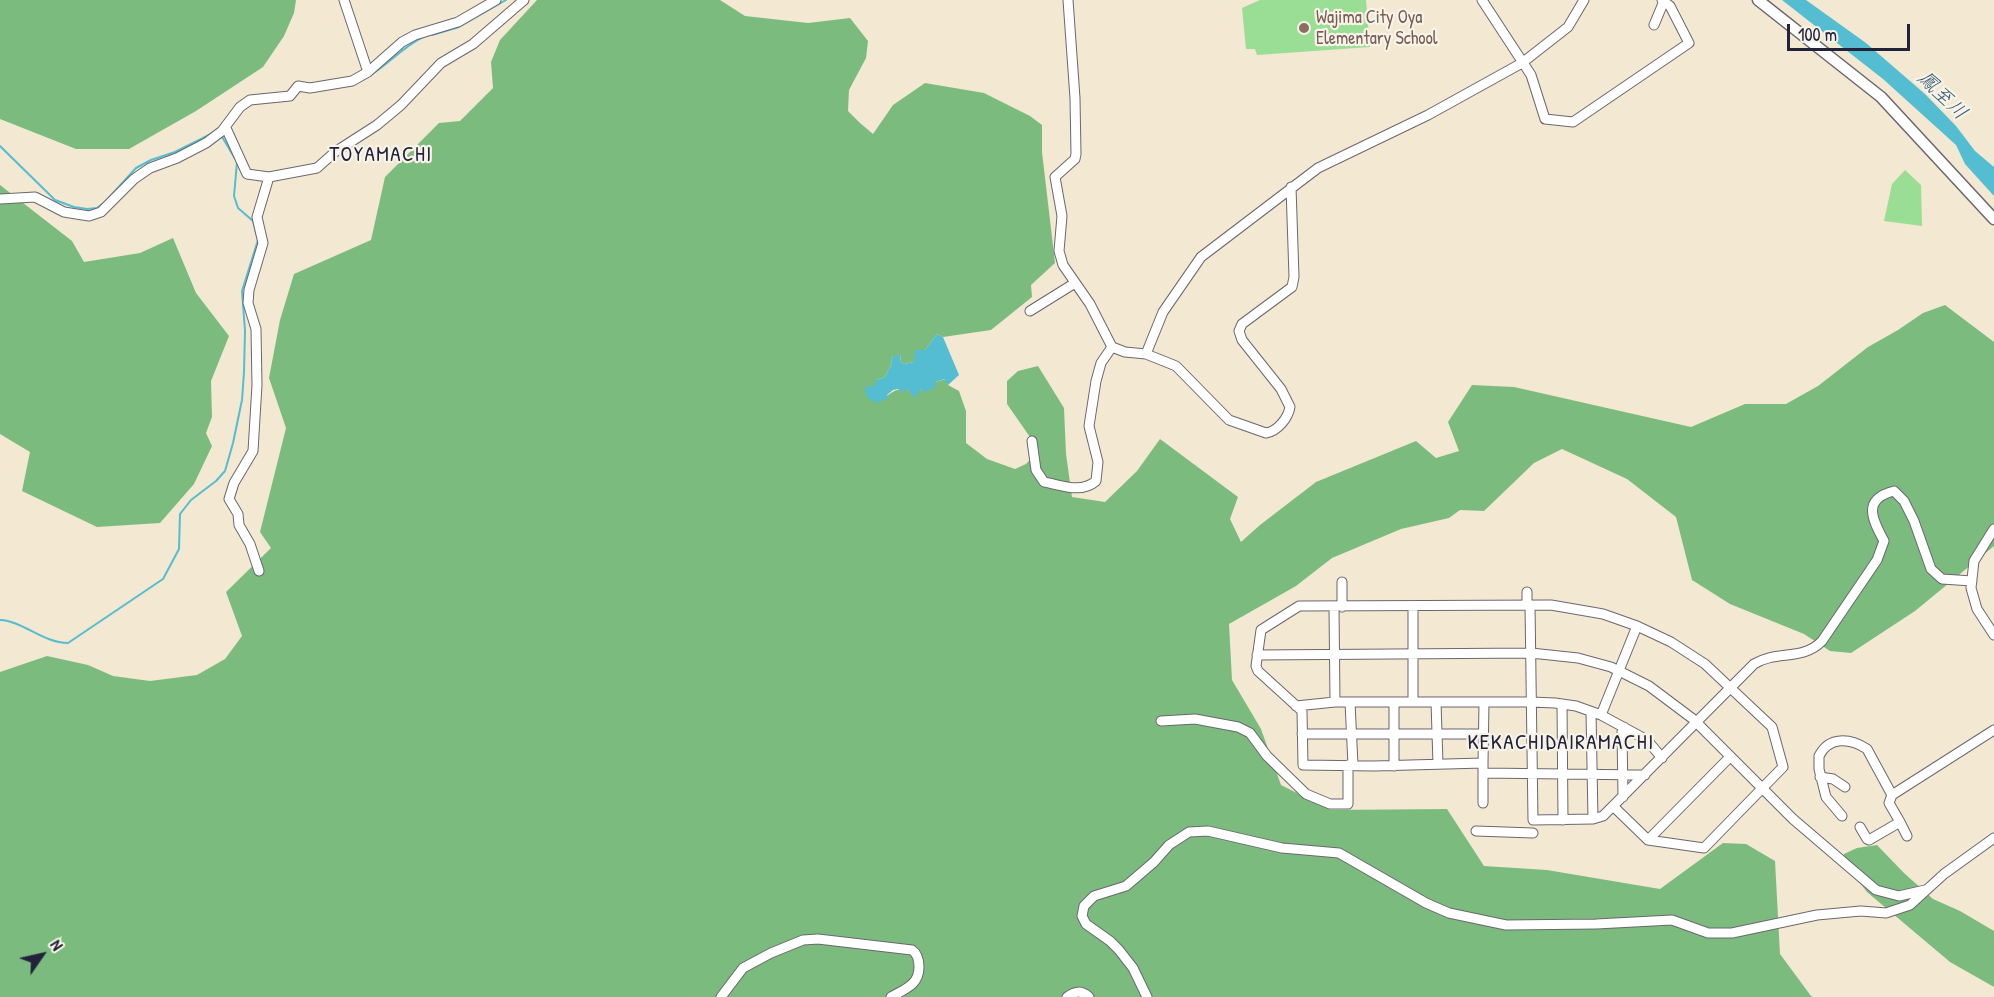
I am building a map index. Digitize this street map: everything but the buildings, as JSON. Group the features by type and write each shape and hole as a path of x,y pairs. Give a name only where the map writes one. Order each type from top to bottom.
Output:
{"street":[{"path":"344,0 368,72"},
{"path":"0,199 35,197 64,212 89,216 101,212 134,179 150,168 177,158 222,131 240,107 250,100 293,93 298,86 310,88 352,81 368,72 402,42 416,35 458,22 496,0"},
{"path":"222,131 247,174 269,177 317,168 334,152 377,125 401,105 441,63 473,44 524,0"},
{"path":"1068,0 1075,98 1076,154 1075,159 1054,177 1062,216 1059,251 1063,265 1090,304 1112,347 1125,352 1146,354 1176,366 1229,420 1266,433 1272,432 1282,422 1290,407 1288,400 1242,340 1239,331 1242,324 1292,287 1291,187"},
{"path":"1482,0 1531,75 1545,119 1573,122 1689,43 1670,6 1663,1 1654,25"},
{"path":"1146,354 1163,312 1200,257 1318,168 1428,115 1522,63 1568,27 1584,0"},
{"path":"1758,0 1881,97 1994,219"},
{"path":"258,571 250,544 239,525 238,514 229,499 234,483 253,451 257,385 256,329 248,303 249,290 263,243 257,216 269,177"},
{"path":"1030,311 1075,283"},
{"path":"1032,441 1036,470 1044,482 1078,489 1096,482 1098,462 1089,426 1101,363 1112,347"},
{"path":"1533,820 1593,819 1603,816 1697,723 1743,673 1759,661 1803,653 1818,645 1877,560 1884,541 1874,522 1872,511 1876,500 1885,494 1894,492 1904,501 1914,521 1931,569 1942,579 1972,581"},
{"path":"1994,529 1974,561 1971,588 1977,609 1994,635"},
{"path":"1335,702 1338,607 1342,582"},
{"path":"1476,831 1533,838 1531,653 1527,592"},
{"path":"1613,806 1648,840 1704,848 1783,767 1772,727 1705,664 1671,642 1637,626 1580,609 1551,605 1296,608 1261,630 1256,666 1258,671 1302,711 1303,765 1438,765 1531,773 1645,775"},
{"path":"1413,606 1413,702"},
{"path":"1601,715 1637,626"},
{"path":"1257,655 1531,653 1578,658 1619,671 1658,692 1697,723 1818,842 1876,890 1899,896 1926,890"},
{"path":"1296,706 1335,702 1563,704 1601,715 1647,740 1662,758"},
{"path":"1161,721 1195,719 1238,727 1250,732 1267,756 1306,794 1330,804 1348,804 1350,702"},
{"path":"1394,702 1394,766"},
{"path":"1436,702 1438,765"},
{"path":"1483,803 1484,702"},
{"path":"1563,704 1563,820"},
{"path":"1591,712 1593,819"},
{"path":"1623,796 1622,732 1624,728"},
{"path":"1907,836 1889,803 1892,795 1994,730"},
{"path":"1302,734 1483,734"},
{"path":"1842,816 1826,797 1818,762 1824,748 1840,740 1853,742 1867,749 1892,795"},
{"path":"1648,840 1730,757"},
{"path":"1820,777 1833,779 1845,787"},
{"path":"1860,827 1869,840 1900,822"},
{"path":"1147,997 1133,968 1119,950 1086,924 1082,916 1084,906 1094,896 1126,886 1154,862 1168,845 1189,832 1208,831 1282,848 1339,853 1397,888 1449,913 1506,925 1672,920 1708,933 1732,933 1817,915 1861,911 1886,913 1910,905 1994,838"},
{"path":"721,997 743,968 788,945 803,940 818,939 916,952 919,974 915,983 891,997"},
{"path":"1067,997 1078,992 1083,992 1089,997"}],"green space":[{"path":"0,0 296,0 294,13 284,36 263,67 196,111 129,149 76,149 0,119"},
{"path":"537,0 720,0 745,16 808,23 850,18 868,41 866,58 849,90 848,111 873,134 893,105 925,83 984,93 1030,116 1042,125 1042,152 1055,263 1031,285 1032,297 991,330 943,337 937,334 925,350 916,356 914,362 904,364 900,361 901,355 891,358 892,363 885,377 877,380 887,396 901,389 907,389 912,394 946,379 948,385 959,391 966,411 966,443 987,459 1015,469 1026,464 1039,450 1007,404 1007,381 1018,371 1038,366 1064,408 1066,454 1072,497 1105,502 1137,471 1160,439 1238,497 1230,519 1241,542 1316,482 1416,441 1436,458 1459,451 1448,422 1472,385 1514,387 1691,427 1745,404 1786,404 1818,386 1868,347 1923,313 1945,305 1994,342 1994,546 1915,611 1851,653 1830,651 1804,634 1730,604 1692,580 1676,517 1627,479 1562,449 1534,463 1484,511 1460,510 1449,518 1401,529 1332,558 1296,586 1229,624 1232,680 1261,729 1281,785 1331,810 1447,809 1484,866 1547,870 1660,889 1723,843 1746,844 1775,861 1780,954 1813,997 0,997 0,672 47,656 88,665 113,676 150,681 197,675 225,659 242,636 226,592 271,548 260,532 286,428 269,378 280,320 294,274 371,240 385,177 439,123 460,121 493,88 491,62 500,40"},
{"name":"Wajima City Oya Elementary School","path":"1260,0 1366,0 1370,47 1257,55 1255,49 1246,49 1242,8"},
{"path":"1905,170 1921,185 1922,226 1884,221 1892,184"},
{"path":"0,185 72,241 84,262 140,253 173,238 196,293 229,336 211,381 212,417 206,433 212,446 194,484 160,523 97,527 22,491 30,452 0,434"},
{"path":"1877,845 1933,899 1960,911 1994,931 1994,987 1950,962 1867,892 1843,861 1844,854 1857,848"}],"water":[{"path":"1782,0 1806,0 1866,43 1925,94 1956,126 1975,151 1994,167 1994,196 1965,164 1956,145 1883,79"},
{"path":"937,334 943,337 959,375 948,385 945,379 935,382 936,386 926,392 921,389 915,398 907,389 901,392 898,389 893,390 887,395 888,398 877,403 868,397 865,387 874,386 877,380 885,377 892,363 891,358 901,354 900,361 904,364 914,362 915,350 925,350"}],"waterway":[{"path":"432,35 459,27 506,0"},
{"path":"362,80 423,37"},
{"path":"253,96 265,94"},
{"path":"0,146 55,200 87,209 97,208 105,202 136,168 213,133"},
{"path":"0,620 17,624 50,640 68,643 163,579 179,549 180,514 191,500 225,471 242,400 245,331 242,291 258,240 253,221 238,208 234,196 237,162 221,135"}],"place":[{"name":"Wajima City Oya Elementary School","path":"1304,28"}],"district":[{"name":"TOYAMACHI","path":"381,155"},
{"name":"KEKACHIDAIRAMACHI","path":"1561,743"}],"water label":[{"name":"鳳至川","path":"1942,96"}]}
